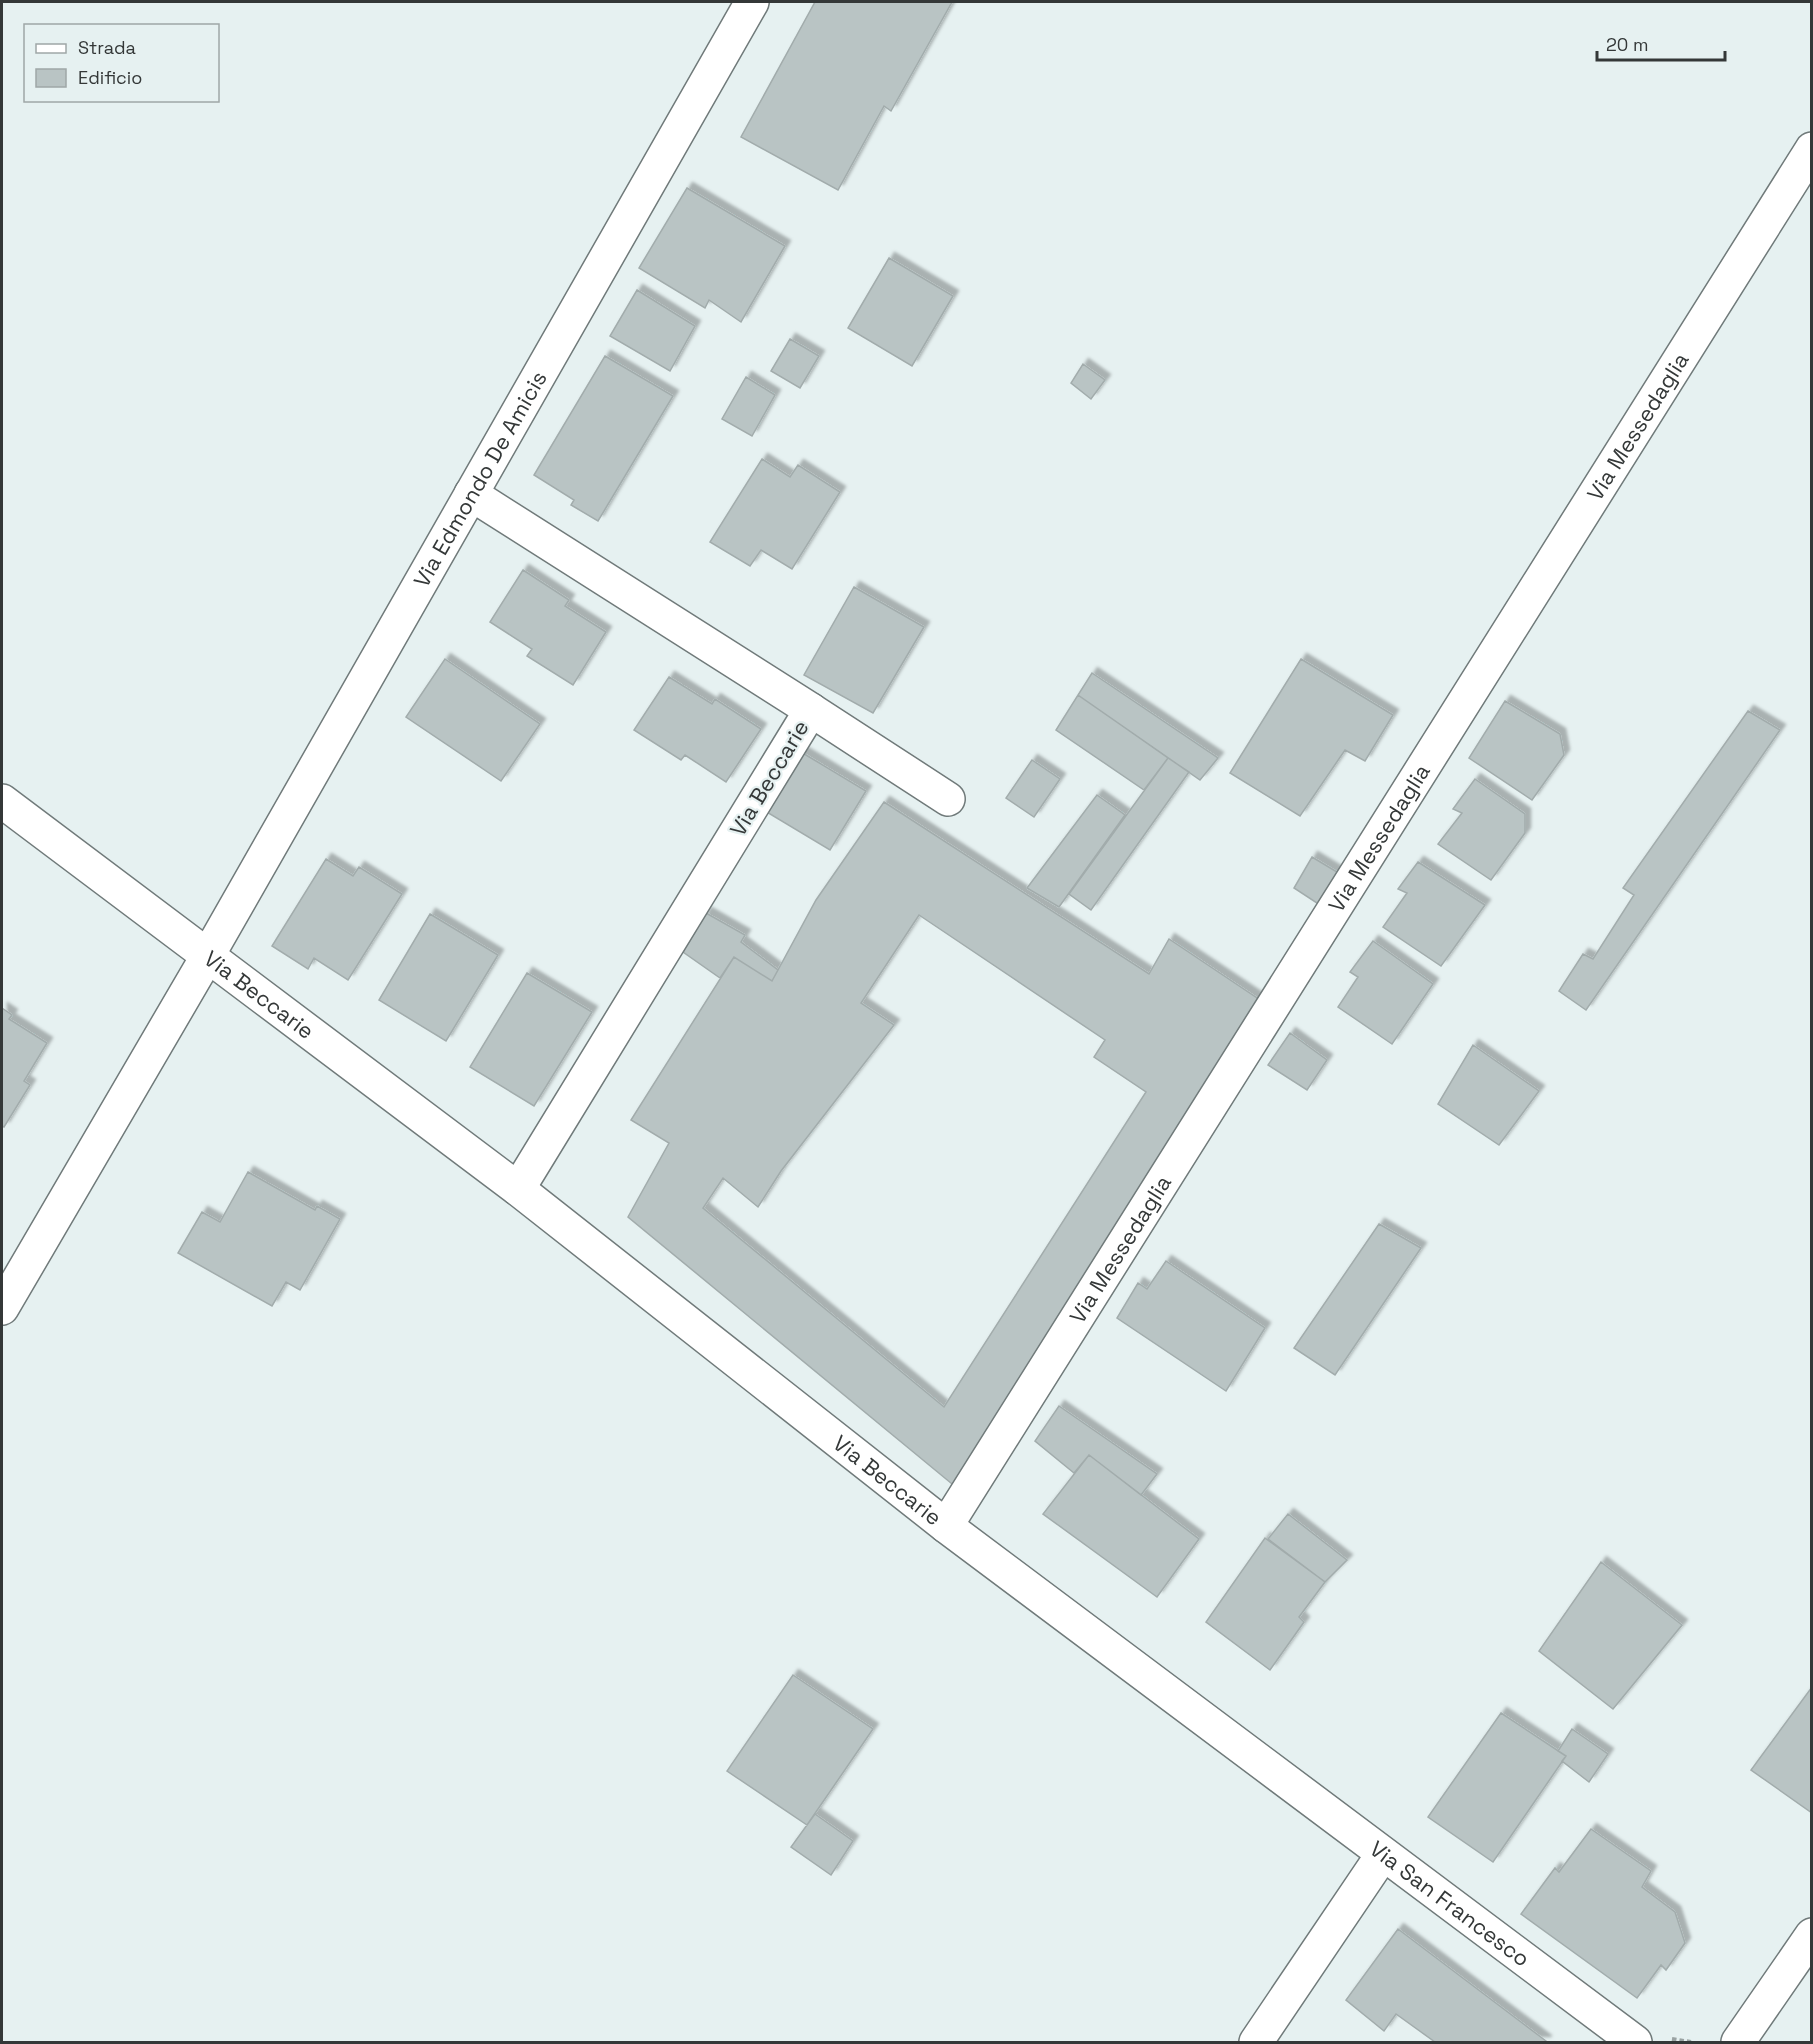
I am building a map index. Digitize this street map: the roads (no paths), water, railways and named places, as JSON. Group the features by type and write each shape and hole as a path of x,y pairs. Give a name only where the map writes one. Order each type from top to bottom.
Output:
{"street":[{"name":"Via Edmondo De Amicis","path":"2,1308 207,957 752,2"},
{"name":"Via Messedaglia","path":"946,1526 1812,149"},
{"name":"Via Beccarie","path":"471,494 811,710 518,1189"},
{"path":"811,710 948,799"},
{"name":"Via Beccarie","path":"2,801 518,1189 946,1526 1263,1764"},
{"name":"Via San Francesco","path":"1263,1764 1635,2043"},
{"path":"1256,2043 1383,1854"},
{"path":"1738,2043 1812,1935"}]}
